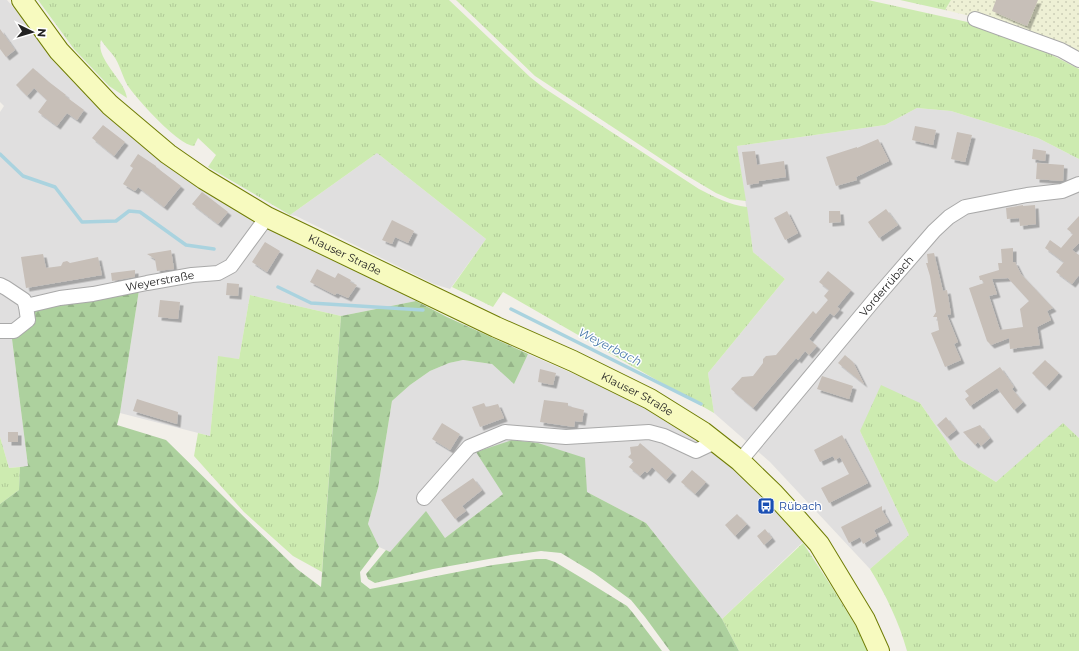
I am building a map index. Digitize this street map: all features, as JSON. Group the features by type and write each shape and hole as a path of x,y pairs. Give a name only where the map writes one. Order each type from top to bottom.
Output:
{"main road":[{"name":"Klauser Straße","path":"22,0 59,52 110,105 174,158 204,179 267,217 496,327 573,361 650,399 703,432 740,461 793,514 818,544 865,620 879,651"}],"street":[{"path":"975,19 1061,50 1079,60"},
{"name":"Vorderrübach","path":"740,461 875,299 934,231 949,217 965,207 1027,195 1062,191 1079,184"},
{"name":"Weyerstraße","path":"26,306 60,298 93,294 192,275 218,273 232,266 267,217"},
{"path":"0,285 24,300 28,320 14,331 0,331"},
{"path":"424,498 469,447 504,432 566,437 649,432 664,436 696,451 716,442"}],"shaded area":[{"path":"0,0 7,0 91,97 249,216 416,301 341,316 250,295 239,359 218,357 210,436 120,413 139,290 30,322 12,339 28,466 9,468 0,437 0,112 4,106 0,102"},
{"path":"917,108 951,111 1038,138 1079,159 1079,438 1063,424 996,482 959,459 920,403 860,431 909,535 870,569 770,462 714,413 708,373 785,279 753,252 737,146 885,125"},
{"path":"377,153 486,239 450,289 434,284 296,216 290,215"},
{"path":"528,354 649,409 695,436 723,458 806,539 722,619 646,523 587,492 503,494 445,538 426,512 390,552 379,547 368,524 378,488 392,401 410,385 430,371 449,363 463,360 492,364 514,383"}],"green space":[{"path":"38,0 449,0 530,77 544,88 699,189 728,203 747,207 753,252 785,279 708,373 714,413 503,292 493,307 452,287 486,239 377,153 290,215 208,167 216,155 198,138 194,146 187,144 168,130 158,120 128,86 115,59 101,40 100,47 102,55 121,84 127,98 109,86 74,49"},
{"path":"456,0 868,0 972,23 1048,53 1079,69 1079,159 1038,138 951,111 917,108 885,125 737,146 746,201 730,199 716,193 684,174 535,76"},
{"path":"900,0 951,0 945,10"},
{"path":"951,0 1079,0 1079,54 999,23 945,10"},
{"path":"139,290 117,425 166,440 297,569 321,587 341,316 416,301 447,317 528,354 514,384 492,364 463,360 449,363 430,371 410,385 392,401 378,488 368,524 379,547 360,572 361,582 370,589 493,565 546,559 555,562 627,606 662,651 0,651 0,504 19,490 20,467 28,466 12,339 30,322 29,312 58,302"},
{"path":"250,295 341,316 322,572 293,556 244,512 194,456 198,433 210,436 218,356 239,359"},
{"path":"881,385 920,403 959,459 996,482 1063,423 1079,438 1079,651 907,651 892,609 870,569 909,535 860,431"},
{"path":"0,437 9,468 20,467 19,490 0,504"},
{"path":"512,440 538,443 585,458 587,492 646,523 722,619 739,651 670,651 631,600 594,573 561,553 541,551 511,555 433,569 375,583 368,579 366,574 386,550 390,552 426,511 445,538 503,494 476,452"},
{"path":"803,543 866,643 869,651 739,651 722,619"}],"building":[{"path":"996,0 1038,0 1027,26 992,11"},
{"path":"0,29 15,50 6,57 0,49"},
{"path":"33,68 66,95 65,96 84,110 77,120 67,113 57,126 38,112 47,100 34,88 27,96 16,85"},
{"path":"103,125 125,142 114,156 92,138"},
{"path":"915,126 936,130 933,145 912,140"},
{"path":"957,132 972,135 965,162 951,159"},
{"path":"878,139 889,161 856,177 857,180 836,186 826,157 857,148"},
{"path":"1033,149 1046,151 1045,161 1032,159"},
{"path":"755,151 757,165 784,161 786,177 759,181 759,183 747,185 742,152"},
{"path":"138,154 181,186 164,207 138,187 135,191 123,184 133,168 130,166"},
{"path":"1037,163 1064,165 1063,181 1036,179"},
{"path":"202,192 228,212 218,224 192,204"},
{"path":"1023,205 1035,205 1036,224 1020,226 1019,218 1007,219 1006,208"},
{"path":"886,209 898,225 879,238 868,222"},
{"path":"787,211 798,233 785,240 774,218"},
{"path":"829,211 840,211 841,222 829,223"},
{"path":"1079,216 1079,243 1072,250 1079,255 1079,275 1072,284 1056,272 1064,262 1045,248 1050,240 1061,248 1073,234 1067,229"},
{"path":"392,220 414,231 408,243 395,237 392,244 382,240"},
{"path":"265,242 280,251 267,272 252,262"},
{"path":"1013,248 1013,262 1015,262 1021,274 1053,308 1047,311 1051,320 1037,327 1040,345 1010,349 1009,338 991,345 987,341 969,288 984,283 980,280 979,276 999,270 998,263 1002,263 1001,249","holes":["1008,278 1029,301 1020,309 1023,327 1000,330 989,296 997,294 992,279"]},
{"path":"171,250 174,269 157,271 155,259 147,254"},
{"path":"934,253 943,291 947,290 951,314 947,315 958,342 954,344 961,360 945,367 931,333 939,330 937,317 933,317 936,312 930,276 926,263 928,263 927,254"},
{"path":"43,254 46,268 61,266 63,262 67,261 70,263 98,257 102,275 26,288 21,257"},
{"path":"317,269 335,278 338,273 351,280 350,282 357,285 348,298 337,293 335,295 310,282"},
{"path":"135,270 135,277 112,281 111,273"},
{"path":"828,271 851,290 837,307 840,309 834,316 830,313 809,339 817,346 809,355 805,351 798,360 796,358 753,408 731,389 742,377 753,376 763,363 763,359 766,356 776,355 813,311 816,314 828,300 824,296 829,290 819,282"},
{"path":"227,283 239,284 238,296 226,295"},
{"path":"160,300 180,302 178,319 158,317"},
{"path":"845,355 853,362 864,384 838,363"},
{"path":"1045,360 1059,373 1046,387 1032,373"},
{"path":"1000,367 1014,387 1012,389 1023,402 1014,410 997,388 970,406 965,399 969,396 965,391"},
{"path":"540,369 556,373 553,385 538,382"},
{"path":"822,376 853,386 849,399 817,389"},
{"path":"137,399 178,412 177,424 133,411"},
{"path":"544,400 568,403 568,406 584,410 582,422 575,421 574,427 540,422"},
{"path":"484,403 486,407 498,404 504,418 480,427 472,407"},
{"path":"946,417 956,430 947,437 937,425"},
{"path":"442,423 460,434 450,450 432,439"},
{"path":"980,425 990,438 981,446 978,442 975,445 963,432"},
{"path":"8,432 18,432 18,442 8,442"},
{"path":"842,435 868,483 829,503 821,488 849,474 840,457 835,460 833,456 820,462 814,450"},
{"path":"640,443 673,472 666,480 652,467 647,473 645,471 640,476 629,467 634,461 628,457 631,454 630,447 638,446"},
{"path":"692,470 706,482 695,494 681,482"},
{"path":"473,478 482,490 462,506 466,511 455,519 441,500"},
{"path":"882,506 882,510 889,522 874,530 877,536 863,544 860,537 849,543 841,527"},
{"path":"737,514 747,524 735,536 725,525"},
{"path":"765,529 772,538 764,545 757,536"}],"waterway":[{"name":"Weyerbach","path":"0,154 23,176 55,187 82,222 116,221 129,211 140,212 186,245 214,249"},
{"name":"Weyerbach","path":"278,287 311,303 423,310"},
{"name":"Weyerbach","path":"511,309 701,404"}],"place":[{"name":"Rübach","path":"766,506"}]}
